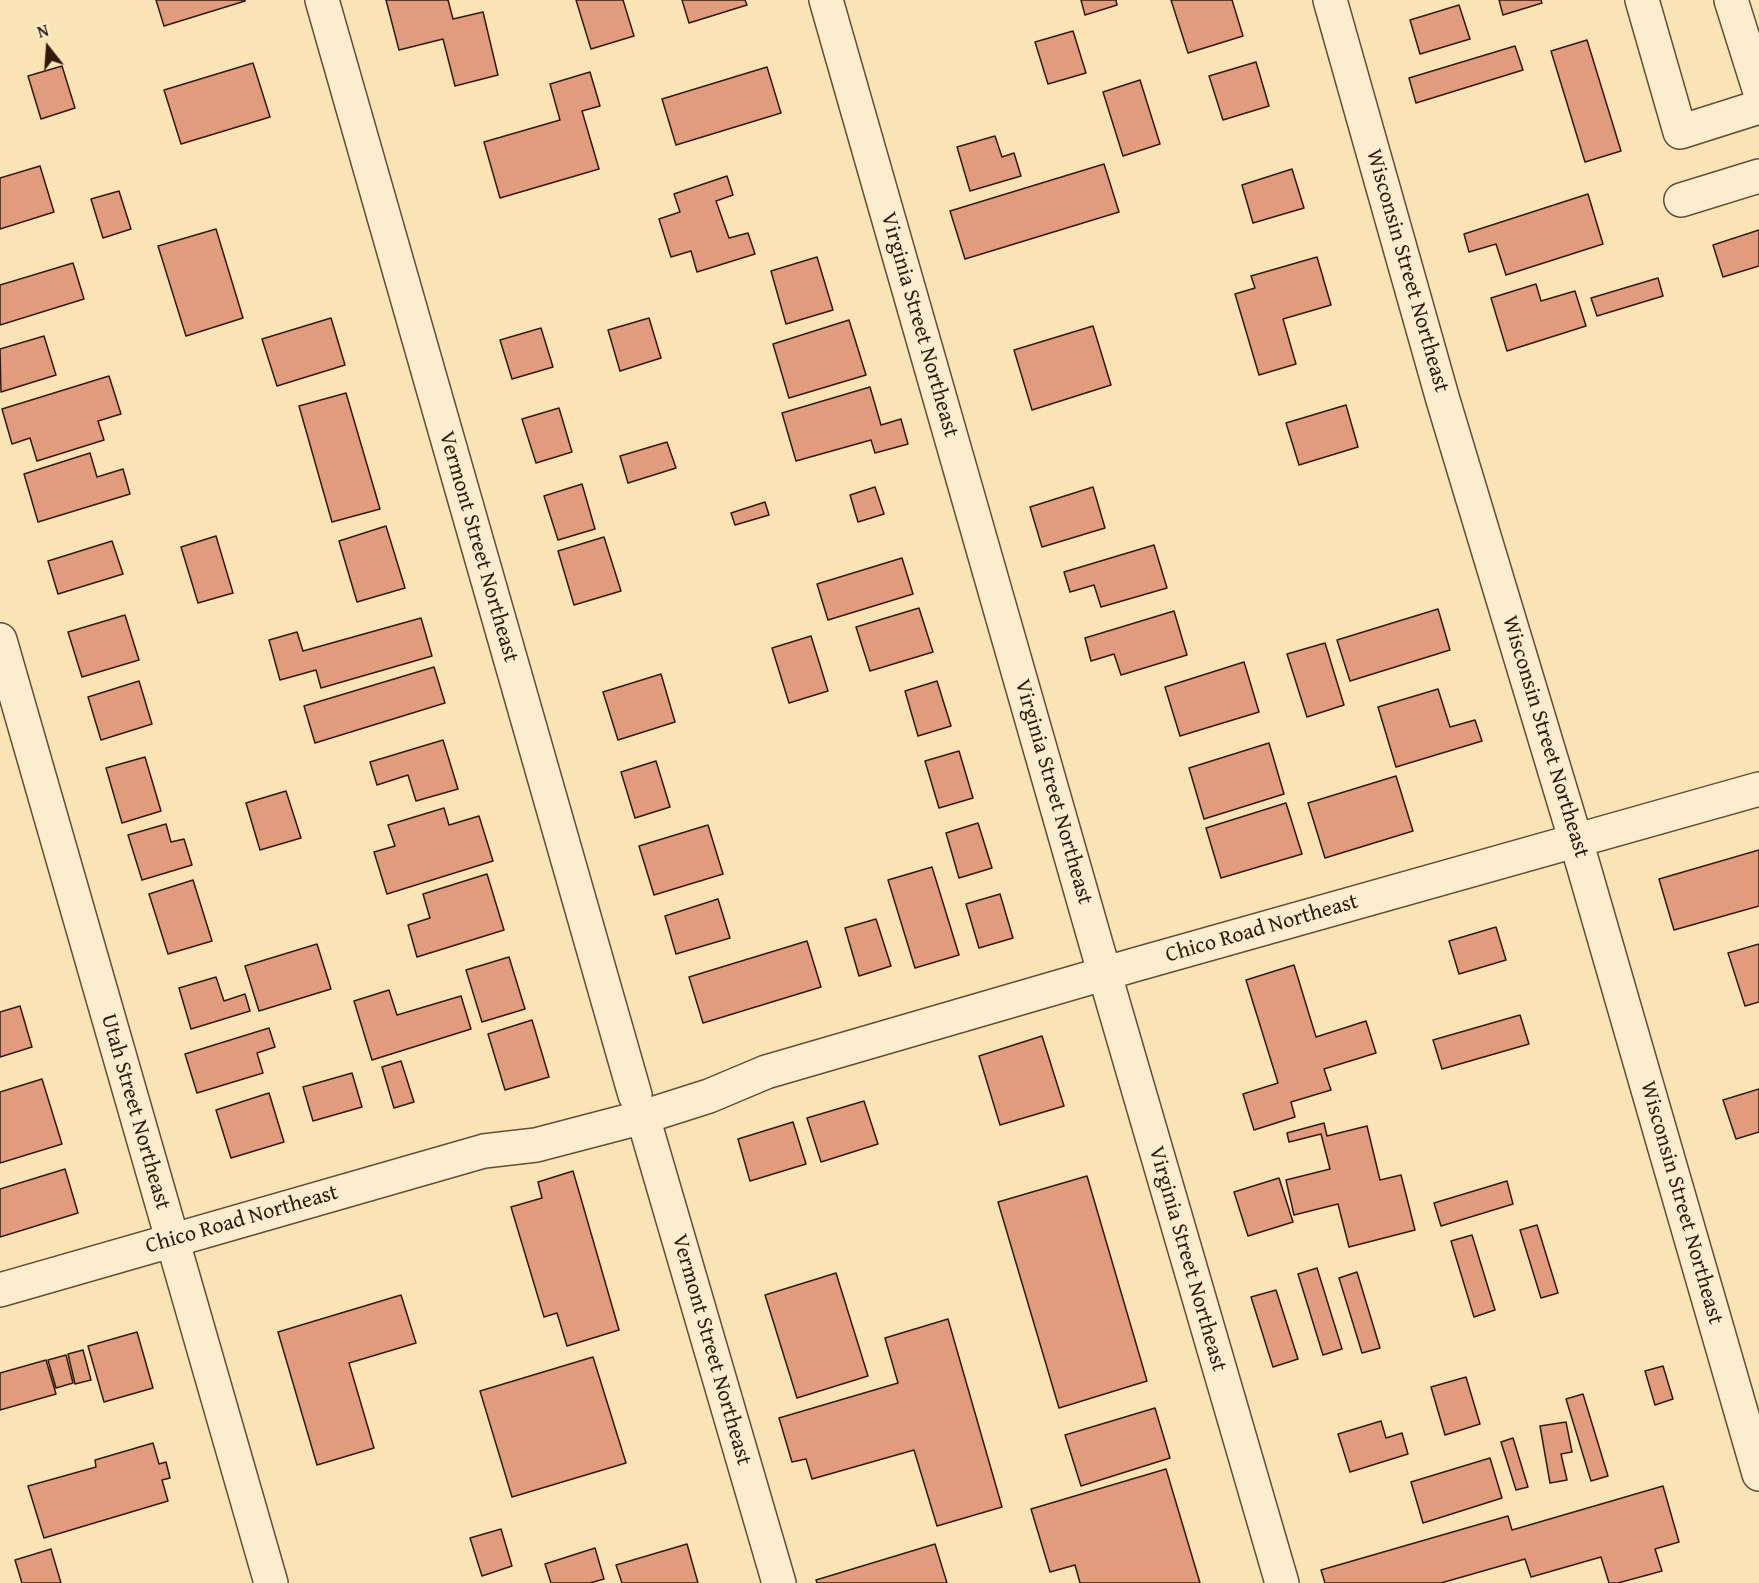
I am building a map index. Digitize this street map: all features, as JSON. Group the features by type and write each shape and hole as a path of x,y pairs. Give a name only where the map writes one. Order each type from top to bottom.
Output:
{"street":[{"name":"Vermont Street Northeast","path":"322,0 639,1106 779,1583"},
{"name":"Virginia Street Northeast","path":"826,0 1282,1583"},
{"name":"Wisconsin Street Northeast","path":"1330,0 1443,400 1576,842 1759,1473"},
{"path":"1642,0 1680,132 1759,107"},
{"path":"1731,0 1759,89"},
{"path":"1682,200 1759,176"},
{"name":"Utah Street Northeast","path":"0,640 271,1583"},
{"name":"Chico Road Northeast","path":"0,1290 484,1151 536,1145 639,1106 709,1096 766,1072 1105,973 1759,789"}],"building":[{"path":"156,0 245,0 245,1 164,26"},
{"path":"386,0 448,0 453,19 483,12 498,75 455,86 443,39 399,50"},
{"path":"576,0 623,0 634,36 591,49"},
{"path":"682,0 745,0 747,5 689,23"},
{"path":"1081,0 1116,0 1117,5 1085,15"},
{"path":"1171,0 1232,0 1243,36 1188,53"},
{"path":"1499,0 1541,0 1542,3 1503,15"},
{"path":"1459,5 1470,39 1420,54 1410,20"},
{"path":"1073,31 1086,73 1048,84 1035,42"},
{"path":"1587,40 1621,151 1585,162 1551,51"},
{"path":"1515,46 1523,70 1416,103 1409,78"},
{"path":"1256,62 1269,106 1223,120 1209,76"},
{"path":"253,63 270,117 181,144 164,90"},
{"path":"62,66 75,108 41,119 28,76"},
{"path":"767,67 781,113 676,145 662,99"},
{"path":"590,72 600,106 582,111 599,169 500,198 484,142 560,120 550,84"},
{"path":"1140,80 1160,144 1123,156 1103,92"},
{"path":"995,136 1002,157 1014,153 1021,176 970,191 957,147"},
{"path":"1104,164 1119,212 965,259 950,211"},
{"path":"40,166 54,212 0,229 0,178"},
{"path":"1292,169 1304,208 1253,223 1242,185"},
{"path":"727,176 733,195 716,201 729,238 748,233 755,254 697,272 691,251 671,257 659,219 680,212 674,194"},
{"path":"119,191 131,229 103,238 91,199"},
{"path":"1588,194 1603,244 1506,275 1496,244 1469,252 1464,234"},
{"path":"216,229 243,318 186,336 158,246"},
{"path":"1759,230 1759,266 1723,277 1713,245"},
{"path":"817,257 833,310 786,324 771,271"},
{"path":"1317,257 1331,305 1283,319 1296,364 1259,375 1235,294 1255,288 1251,276"},
{"path":"73,263 84,299 0,325 0,285"},
{"path":"1658,278 1663,296 1597,316 1591,298"},
{"path":"1536,284 1541,301 1575,291 1586,326 1507,351 1491,298"},
{"path":"331,318 345,365 277,386 262,339"},
{"path":"649,318 661,358 620,371 608,330"},
{"path":"849,320 866,375 789,398 773,344"},
{"path":"1093,326 1111,385 1032,410 1014,350"},
{"path":"541,328 553,367 512,379 500,340"},
{"path":"44,336 56,375 1,392 0,349"},
{"path":"109,376 121,414 98,421 104,440 37,461 30,438 12,444 2,409"},
{"path":"870,387 881,425 901,419 908,444 875,453 871,440 796,461 782,413"},
{"path":"346,393 380,509 332,522 299,406"},
{"path":"1346,405 1358,447 1299,465 1286,423"},
{"path":"559,408 572,452 536,463 522,419"},
{"path":"667,442 676,468 628,483 620,456"},
{"path":"90,453 97,477 123,469 130,494 38,522 24,474"},
{"path":"582,484 595,529 558,540 544,496"},
{"path":"875,487 884,514 858,522 850,495"},
{"path":"1093,487 1105,528 1042,547 1030,507"},
{"path":"765,502 769,515 735,525 731,513"},
{"path":"386,526 405,588 357,602 339,541"},
{"path":"216,536 233,593 198,603 181,547"},
{"path":"604,537 621,591 574,605 558,551"},
{"path":"112,541 123,574 58,594 48,561"},
{"path":"1154,545 1167,588 1101,607 1094,585 1070,592 1064,572"},
{"path":"902,558 913,594 828,620 817,584"},
{"path":"919,608 933,652 870,671 856,627"},
{"path":"1438,609 1450,650 1350,681 1337,640"},
{"path":"1174,611 1187,655 1121,675 1114,654 1091,661 1085,638"},
{"path":"125,615 139,660 82,677 68,632"},
{"path":"421,618 432,656 321,688 316,670 280,680 269,640 297,632 303,651"},
{"path":"811,636 828,691 789,703 772,648"},
{"path":"1325,643 1344,705 1307,717 1287,654"},
{"path":"1244,662 1259,712 1180,736 1165,687"},
{"path":"434,667 445,703 315,743 304,706"},
{"path":"661,674 675,722 618,740 603,692"},
{"path":"139,681 152,724 101,740 88,697"},
{"path":"937,681 951,726 918,736 905,691"},
{"path":"1438,689 1450,727 1475,720 1482,741 1396,767 1378,707"},
{"path":"443,740 458,789 416,801 408,775 377,785 370,762"},
{"path":"1269,743 1284,794 1204,819 1189,768"},
{"path":"959,751 973,798 939,808 925,761"},
{"path":"145,757 161,811 122,823 106,768"},
{"path":"656,761 670,807 635,818 621,772"},
{"path":"1396,776 1413,831 1325,858 1308,803"},
{"path":"286,791 301,838 260,850 246,803"},
{"path":"1286,803 1302,854 1221,878 1206,828"},
{"path":"444,808 449,825 479,816 493,861 387,894 374,852 395,846 388,825"},
{"path":"978,823 992,868 959,878 946,833"},
{"path":"166,824 171,842 184,839 192,865 142,880 128,835"},
{"path":"708,825 723,874 654,895 639,846"},
{"path":"1759,850 1759,906 1674,930 1659,879"},
{"path":"932,867 959,955 915,968 888,880"},
{"path":"487,874 504,930 417,957 408,925 430,918 423,894"},
{"path":"193,880 212,941 168,954 149,894"},
{"path":"1000,894 1013,938 979,948 966,904"},
{"path":"718,899 730,938 676,954 665,916"},
{"path":"876,919 891,966 859,976 845,928"},
{"path":"1496,927 1506,960 1459,974 1449,941"},
{"path":"807,941 821,987 703,1023 689,977"},
{"path":"317,944 331,989 259,1011 245,966"},
{"path":"1759,944 1759,1002 1745,1006 1728,953"},
{"path":"509,957 525,1009 482,1022 466,970"},
{"path":"1294,965 1316,1037 1366,1021 1376,1053 1324,1069 1331,1090 1291,1102 1295,1117 1254,1130 1243,1094 1278,1083 1246,980"},
{"path":"216,977 224,1001 245,994 250,1011 191,1029 179,988"},
{"path":"389,990 397,1015 461,996 471,1029 372,1060 354,1001"},
{"path":"20,1006 32,1047 0,1057 0,1012"},
{"path":"1520,1015 1529,1044 1442,1069 1433,1040"},
{"path":"532,1020 549,1077 505,1090 488,1034"},
{"path":"269,1028 275,1047 257,1053 263,1073 197,1093 185,1054"},
{"path":"1042,1036 1064,1106 1000,1125 979,1056"},
{"path":"401,1061 414,1102 394,1108 382,1067"},
{"path":"352,1073 362,1107 313,1121 303,1087"},
{"path":"42,1079 62,1144 0,1163 0,1092"},
{"path":"1759,1089 1759,1132 1736,1139 1723,1100"},
{"path":"269,1093 284,1142 231,1158 216,1110"},
{"path":"864,1101 878,1144 821,1162 807,1118"},
{"path":"793,1122 806,1164 750,1181 738,1139"},
{"path":"1324,1123 1327,1136 1367,1126 1380,1180 1401,1175 1415,1230 1349,1247 1338,1204 1294,1215 1286,1180 1330,1169 1321,1134 1289,1142 1287,1133"},
{"path":"65,1169 78,1213 0,1237 0,1189"},
{"path":"573,1171 619,1330 567,1346 557,1313 544,1317 511,1207 542,1198 538,1182"},
{"path":"1087,1176 1147,1381 1059,1408 998,1202"},
{"path":"1279,1178 1293,1222 1248,1236 1234,1192"},
{"path":"1507,1181 1513,1204 1441,1226 1434,1203"},
{"path":"1537,1225 1558,1293 1541,1298 1520,1230"},
{"path":"1472,1235 1495,1310 1474,1317 1451,1241"},
{"path":"1317,1268 1342,1349 1323,1355 1298,1274"},
{"path":"1357,1272 1380,1348 1362,1353 1339,1278"},
{"path":"836,1273 868,1376 797,1398 765,1295"},
{"path":"1276,1290 1298,1359 1273,1367 1251,1297"},
{"path":"401,1295 416,1343 349,1363 374,1448 317,1465 278,1332"},
{"path":"948,1319 1002,1507 937,1526 914,1450 812,1479 806,1459 792,1462 779,1418 898,1383 885,1338"},
{"path":"137,1332 153,1388 104,1402 88,1346"},
{"path":"83,1350 91,1380 75,1384 68,1354"},
{"path":"66,1355 73,1383 56,1388 48,1360"},
{"path":"593,1357 626,1463 512,1497 480,1391"},
{"path":"46,1360 56,1394 0,1410 0,1373"},
{"path":"1663,1366 1673,1399 1655,1405 1645,1371"},
{"path":"1466,1377 1480,1424 1445,1435 1431,1387"},
{"path":"1583,1394 1608,1476 1591,1481 1566,1399"},
{"path":"1155,1408 1170,1458 1081,1486 1065,1435"},
{"path":"1381,1421 1386,1438 1402,1433 1408,1454 1350,1472 1338,1434"},
{"path":"1566,1422 1572,1452 1561,1454 1567,1480 1550,1483 1540,1426"},
{"path":"1513,1438 1528,1487 1516,1490 1501,1442"},
{"path":"153,1443 159,1464 166,1462 170,1478 162,1480 168,1501 44,1538 28,1486 96,1467 95,1460"},
{"path":"1490,1458 1502,1498 1423,1523 1411,1482"},
{"path":"1166,1469 1200,1583 1080,1583 1075,1565 1050,1572 1031,1509"},
{"path":"1663,1486 1679,1542 1655,1549 1662,1571 1618,1583 1609,1583 1601,1557 1531,1577 1525,1559 1441,1583 1325,1583 1321,1570 1508,1516 1512,1530"},
{"path":"501,1529 512,1566 482,1576 470,1538"},
{"path":"687,1544 698,1583 622,1583 616,1565"},
{"path":"935,1544 947,1583 817,1583 816,1580"},
{"path":"595,1548 604,1579 590,1583 551,1583 545,1564"},
{"path":"51,1549 61,1583 22,1583 15,1560"}]}
